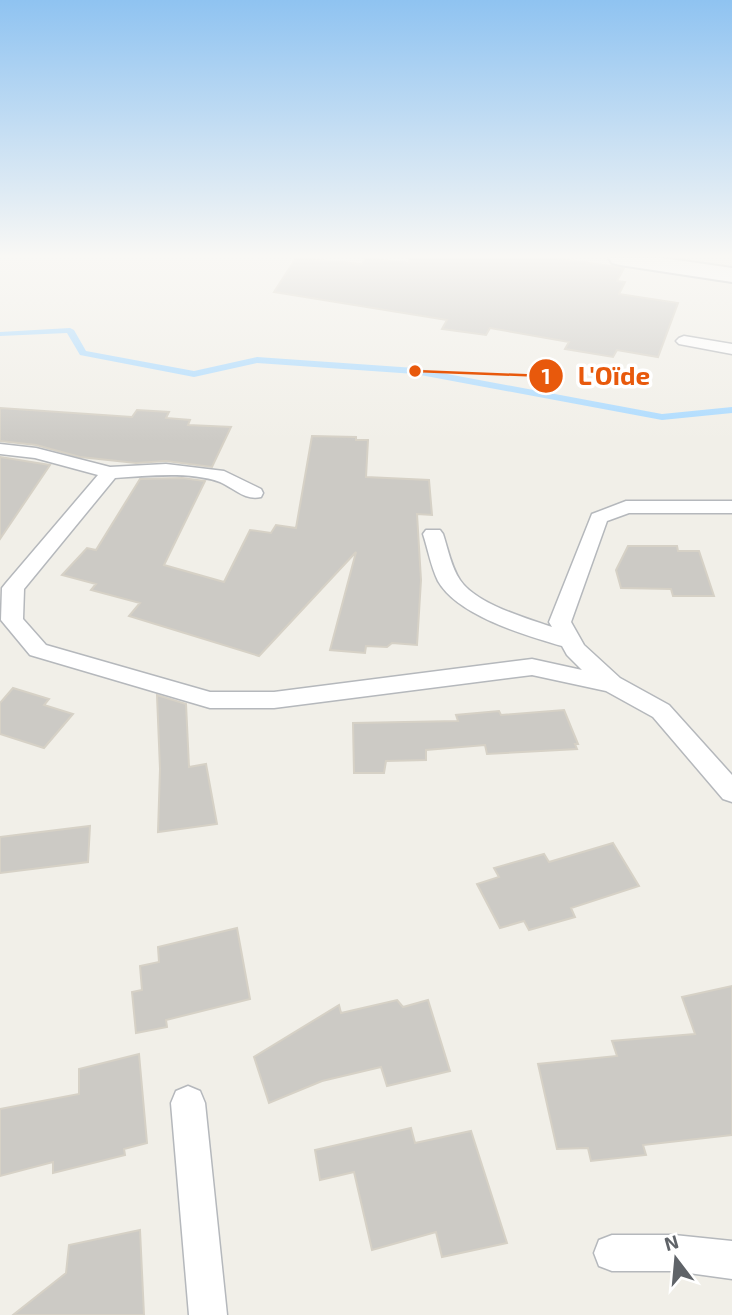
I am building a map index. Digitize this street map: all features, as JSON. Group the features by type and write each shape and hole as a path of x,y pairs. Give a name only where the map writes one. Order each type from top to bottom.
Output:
{"lane":[{"path":"684,341 732,349"},
{"path":"0,449 36,453 110,473 166,469 224,477 254,493"},
{"path":"110,473 13,588 12,620 38,650 210,700 274,700 532,667 612,684"},
{"path":"732,507 626,507 599,518 560,622 575,650 612,684 661,711 732,792"},
{"path":"433,534 450,583 474,602 507,619 571,641"},
{"path":"188,1103 208,1315"},
{"path":"612,1253 674,1253 732,1260"}],"building":[{"path":"443,319 672,319 658,357 617,350 613,357 565,349 569,342 490,328 486,335 442,329 447,320"},
{"path":"0,408 132,417 137,410 169,412 166,418 190,420 188,425 231,427 212,467 166,461 136,463 80,457 36,445 0,441"},
{"path":"312,436 356,437 356,440 368,440 366,477 429,480 432,515 417,514 421,580 417,645 392,643 387,647 366,646 365,653 330,650 356,552 259,656 129,616 140,603 91,590 96,584 62,575 87,548 96,550 140,479 182,478 205,481 164,565 224,582 250,530 271,533 276,525 296,528"},
{"path":"0,457 50,465 0,539"},
{"path":"628,546 677,546 678,551 699,551 714,596 673,596 671,589 621,588 616,570"},
{"path":"13,688 49,699 44,705 73,714 44,748 0,734 0,703"},
{"path":"157,695 186,704 189,767 206,764 217,824 158,832 160,769"},
{"path":"564,710 578,744 575,744 577,749 487,754 485,745 426,750 426,760 386,761 384,773 354,773 353,723 458,721 456,715"},
{"path":"90,826 88,862 0,873 0,837"},
{"path":"613,843 639,886 571,908 575,917 529,930 524,921 500,928 477,884 499,877 494,868 544,854 549,862"},
{"path":"237,928 250,999 166,1020 167,1027 136,1033 132,992 142,990 140,966 159,962 158,947"},
{"path":"732,986 732,1135 643,1145 646,1155 591,1161 588,1148 557,1149 538,1064 617,1056 612,1041 695,1034 682,997"},
{"path":"397,1000 403,1007 428,1000 450,1071 387,1086 381,1067 322,1081 269,1103 254,1057 339,1005 341,1013"},
{"path":"139,1054 147,1143 124,1149 125,1155 53,1173 53,1162 0,1176 0,1109 79,1094 79,1069"},
{"path":"411,1128 415,1143 471,1131 507,1243 442,1257 436,1232 372,1250 354,1172 320,1180 315,1150"},
{"path":"140,1230 144,1315 13,1315 66,1273 69,1245"}],"waterway":[{"path":"0,334 70,330 83,353 194,374 257,360 415,371 662,417 732,410"}],"place":[{"name":"L'Oïde","path":"415,371"}]}
